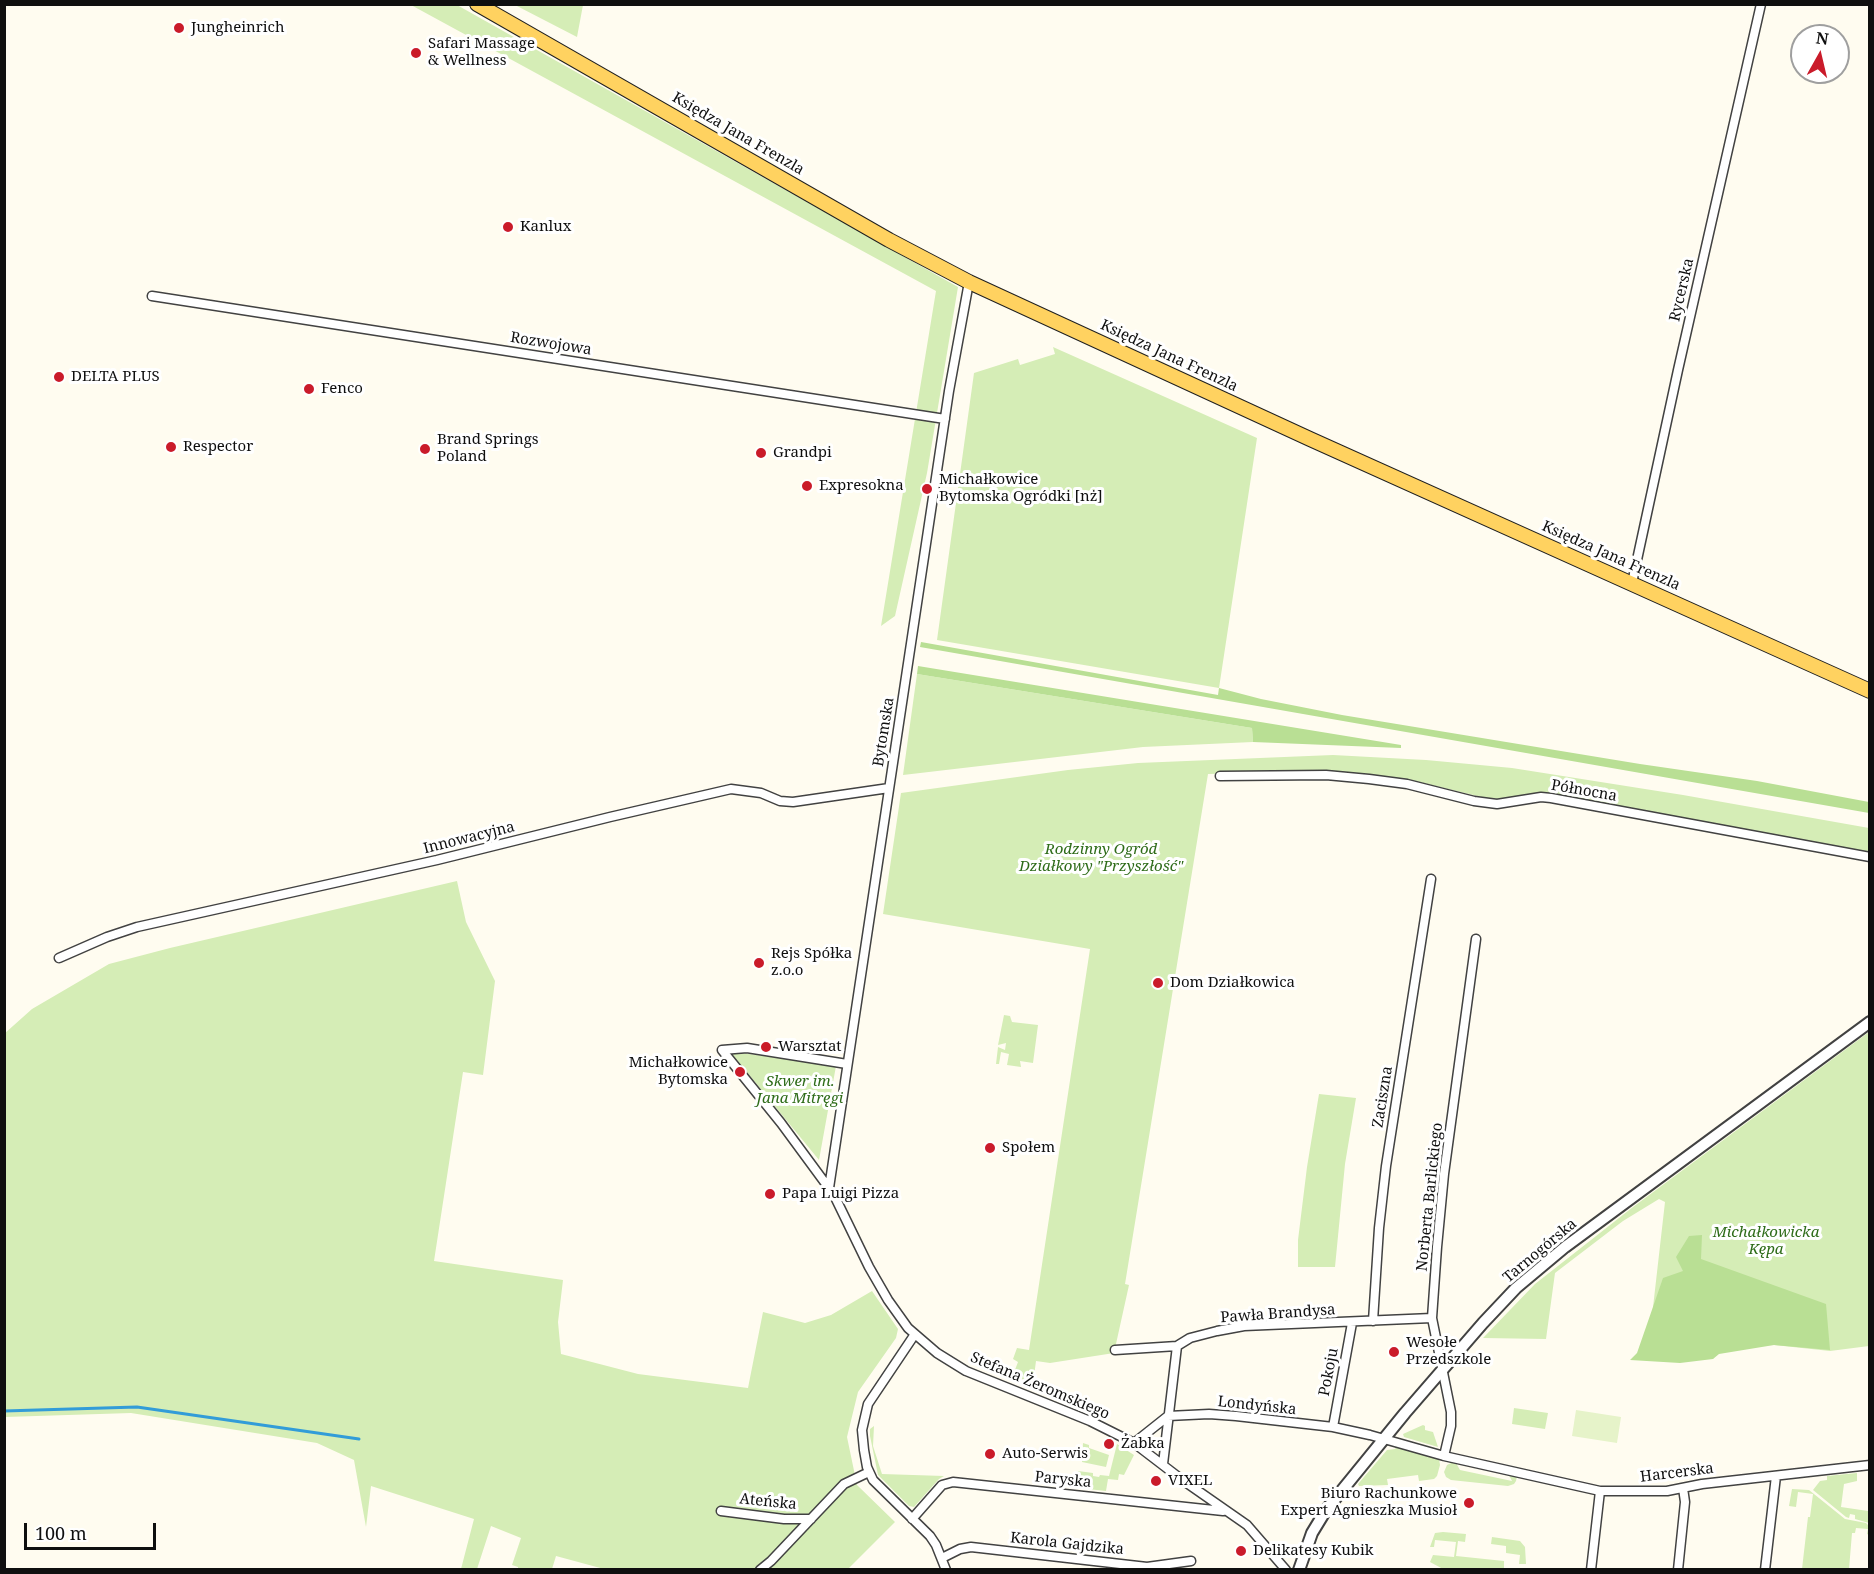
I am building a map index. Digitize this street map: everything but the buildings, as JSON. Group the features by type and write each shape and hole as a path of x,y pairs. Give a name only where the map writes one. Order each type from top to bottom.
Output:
{"main road":[{"name":"Księdza Jana Frenzla","path":"477,4 889,240 969,282 1310,439 1869,691"}],"street":[{"name":"Rycerska","path":"1632,583 1761,4"},
{"name":"Bytomska","path":"829,1188 945,419 962,309 969,282"},
{"name":"Rozwojowa","path":"152,296 945,419"},
{"name":"Północna","path":"1220,776 1326,776 1369,779 1407,784 1474,801 1497,804 1551,798 1869,857"},
{"name":"Innowacyjna","path":"59,958 137,927 437,860 731,789 793,802 889,788"},
{"name":"Zaciszna","path":"1373,1321 1386,1166 1431,879"},
{"name":"Norberta Barlickiego","path":"1444,1456 1451,1426 1451,1412 1432,1318 1444,1174 1476,939"},
{"name":"Tarnogórska","path":"1299,1569 1305,1549 1319,1520 1385,1438 1483,1323 1516,1288 1565,1247 1869,1022"},
{"name":"Stefana Żeromskiego","path":"847,1064 747,1048 722,1050 781,1123 829,1188 877,1281 904,1323 938,1353 966,1371 1090,1421 1134,1443 1248,1525 1286,1569"},
{"name":"Pawła Brandysa","path":"1115,1350 1177,1346 1190,1338 1244,1326 1432,1318"},
{"name":"Pokoju","path":"1333,1427 1352,1323"},
{"path":"915,1334 877,1389 866,1410 863,1421 863,1440 869,1472 879,1487 930,1536 946,1569"},
{"path":"1163,1464 1177,1346"},
{"name":"Londyńska","path":"1168,1416 1209,1414 1333,1427 1385,1438"},
{"path":"1134,1443 1168,1416"},
{"name":"Harcerska","path":"1385,1438 1444,1456 1600,1491 1654,1492 1869,1465"},
{"name":"Ateńska","path":"760,1569 771,1561 844,1484 869,1472"},
{"path":"1765,1569 1776,1476"},
{"name":"Paryska","path":"912,1519 942,1485 953,1482 1226,1511"},
{"path":"1678,1569 1685,1502 1683,1488"},
{"path":"1591,1569 1600,1491"},
{"name":"Ateńska","path":"722,1511 784,1519 811,1519"},
{"name":"Karola Gajdzika","path":"942,1558 960,1549 971,1547 1147,1567 1191,1561"}],"green space":[{"path":"411,5 457,5 958,287 927,473 895,616 881,626 936,291"},
{"path":"515,5 583,5 577,37"},
{"path":"1053,347 1257,438 1219,688 937,640 974,373 1018,359 1020,365 1055,354"},
{"path":"921,642 1218,695 1219,688 1342,715 1757,781 1869,802 1869,813 920,647"},
{"path":"918,666 1401,745 1401,748 1253,742 1252,728 917,674"},
{"path":"917,674 1252,728 1253,742 1143,747 903,775"},
{"name":"Rodzinny Ogród Działkowy \"Przyszłość\"","path":"1333,755 1512,768 1869,828 1869,853 1546,793 1498,801 1407,779 1317,772 1208,774 1125,1284 1129,1285 1114,1353 1050,1363 1036,1361 1033,1384 1013,1375 1018,1362 1013,1359 1017,1348 1029,1350 1090,949 883,914 901,793 1068,770 1138,763"},
{"path":"457,881 466,922 495,981 483,1075 463,1072 434,1261 563,1280 558,1322 561,1354 638,1374 748,1388 763,1312 805,1323 831,1315 872,1291 898,1329 896,1338 858,1392 847,1437 857,1485 895,1522 848,1569 604,1569 556,1556 552,1569 518,1569 512,1565 521,1538 491,1526 477,1569 461,1569 474,1519 371,1486 366,1527 354,1460 317,1443 131,1413 5,1417 4,1034 32,1009 109,964"},
{"path":"1004,1015 1010,1016 1012,1022 1038,1025 1033,1063 1020,1061 1021,1067 1007,1065 1009,1054 1001,1052 999,1064 996,1064 998,1047 1005,1050 1006,1043 998,1045"},
{"name":"Michałkowicka Kępa","path":"1869,1032 1869,1346 1830,1351 1774,1345 1742,1346 1672,1361 1647,1360 1665,1202 1659,1199 1623,1221 1555,1273 1546,1339 1483,1338 1535,1284 1633,1207"},
{"name":"Skwer im. Jana Mitręgi","path":"742,1053 836,1066 819,1160 732,1054"},
{"path":"1319,1094 1356,1098 1345,1164 1335,1267 1298,1267 1298,1240"},
{"path":"1702,1235 1701,1259 1826,1304 1830,1350 1774,1345 1719,1354 1713,1359 1680,1363 1630,1360 1637,1353 1663,1278 1683,1271 1676,1257 1689,1236"},
{"path":"1514,1408 1548,1413 1545,1429 1512,1424"},
{"path":"1576,1410 1621,1417 1617,1443 1572,1436"},
{"path":"1423,1425 1425,1430 1433,1432 1438,1447 1404,1437 1403,1434"},
{"path":"874,1426 873,1446 882,1474 944,1476 914,1507 909,1506 878,1475 870,1436 870,1429"},
{"path":"1083,1443 1089,1445 1089,1448 1109,1455 1106,1467 1082,1462"},
{"path":"1117,1444 1134,1455 1124,1475 1119,1474 1118,1480 1108,1479 1106,1491 1069,1487 1070,1481 1075,1482 1078,1471 1093,1473 1093,1476 1099,1477 1100,1475 1109,1476"},
{"path":"1396,1447 1439,1459 1437,1476 1434,1479 1419,1481 1418,1475 1387,1479 1388,1485 1359,1486 1358,1484 1387,1450"},
{"path":"1456,1463 1460,1470 1512,1481 1509,1475 1517,1476 1516,1481 1508,1486 1451,1480 1444,1472 1447,1465"},
{"path":"1857,1473 1857,1481 1844,1484 1841,1507 1868,1511 1869,1502 1869,1523 1855,1519 1855,1515 1850,1514 1849,1518 1846,1517 1813,1490 1820,1481 1827,1480 1827,1476"},
{"path":"1792,1489 1809,1490 1845,1519 1866,1523 1869,1526 1869,1535 1867,1534 1868,1529 1856,1528 1855,1533 1852,1533 1849,1569 1802,1569 1813,1494 1798,1492 1796,1507 1789,1506"},
{"path":"1435,1533 1466,1534 1465,1542 1458,1541 1456,1556 1504,1561 1504,1569 1443,1569 1430,1562 1433,1555 1454,1557 1456,1542 1435,1540 1434,1547 1430,1547"},
{"path":"1492,1537 1520,1541 1525,1547 1526,1564 1519,1564 1520,1555 1506,1553 1506,1546 1491,1544"}],"waterway":[{"path":"4,1411 137,1407 359,1439"}],"place":[{"name":"Jungheinrich","path":"179,28"},
{"name":"Safari Massage & Wellness","path":"416,53"},
{"name":"Kanlux","path":"508,227"},
{"name":"DELTA PLUS","path":"59,377"},
{"name":"Fenco","path":"309,389"},
{"name":"Respector","path":"171,447"},
{"name":"Brand Springs Poland","path":"425,449"},
{"name":"Grandpi","path":"761,453"},
{"name":"Expresokna","path":"807,486"},
{"name":"Michałkowice Bytomska Ogródki [nż]","path":"927,489"},
{"name":"Rejs Spółka z.o.o","path":"759,963"},
{"name":"Dom Działkowica","path":"1158,983"},
{"name":"Warsztat","path":"766,1047"},
{"name":"Michałkowice Bytomska","path":"740,1072"},
{"name":"Społem","path":"990,1148"},
{"name":"Papa Luigi Pizza","path":"770,1194"},
{"name":"Wesołe Przedszkole","path":"1394,1352"},
{"name":"Żabka","path":"1109,1444"},
{"name":"Auto-Serwis","path":"990,1454"},
{"name":"VIXEL","path":"1156,1481"},
{"name":"Biuro Rachunkowe Expert Agnieszka Musioł","path":"1469,1503"},
{"name":"Delikatesy Kubik","path":"1241,1551"}]}
